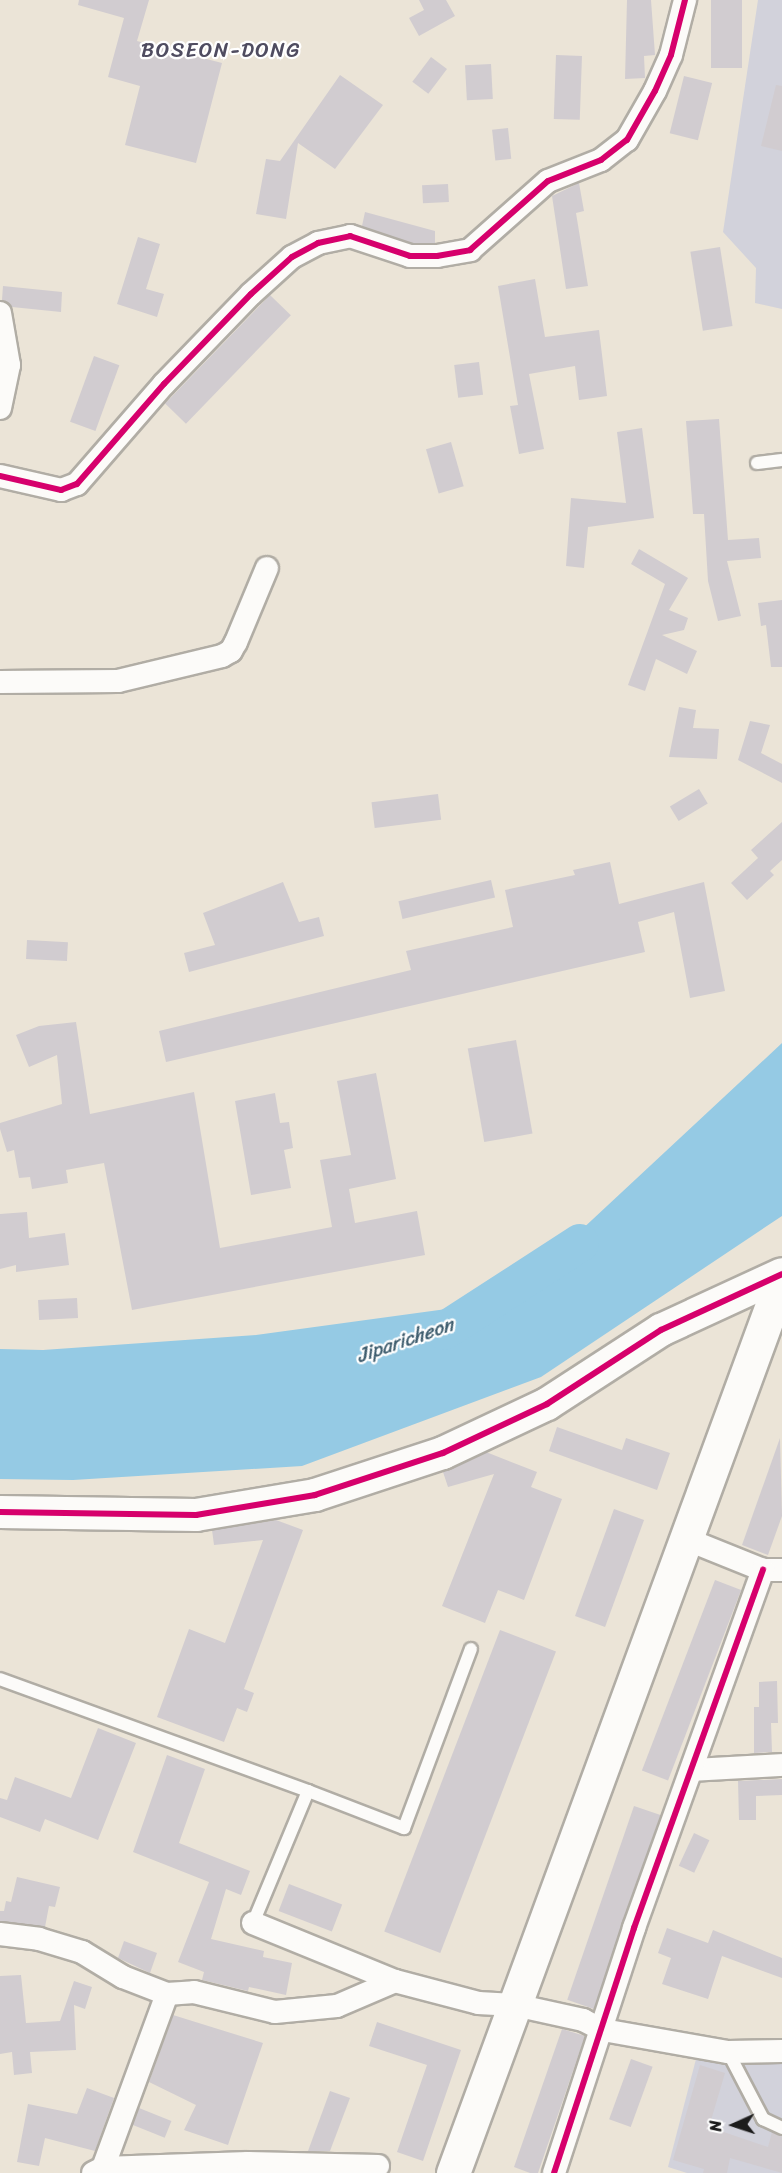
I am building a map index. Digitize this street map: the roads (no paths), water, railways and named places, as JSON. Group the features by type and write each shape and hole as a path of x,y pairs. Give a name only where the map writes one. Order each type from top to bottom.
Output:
{"main road":[{"path":"453,2173 782,1278"}],"street":[{"path":"0,476 61,490 77,484 164,384 251,294 292,257 318,243 350,236 410,256 436,256 470,250 548,181 601,160 627,140 655,91 670,55 685,0"},
{"path":"0,313 9,365 0,408"},
{"path":"0,682 118,681 222,656 231,651 236,642 267,568"},
{"path":"0,1512 196,1515 315,1495 443,1453 547,1404 661,1330 782,1274"},
{"path":"554,2173 594,2046 603,2030 634,1928 692,1770 772,1570 686,1539"},
{"path":"692,1770 782,1765"},
{"path":"253,1923 395,1981 478,2003 515,2005 583,2020 603,2030 728,2052 782,2050"},
{"path":"0,1934 39,1939 82,1952 123,1977 167,1994 194,1992 276,2012 337,2006 395,1981"},
{"path":"167,1994 98,2171 248,2163 378,2166"}],"lane":[{"path":"757,464 782,460"},
{"path":"0,1679 404,1828 471,1649"},
{"path":"253,1923 308,1791"},
{"path":"728,2052 763,2120 782,2128"}],"water":[{"path":"782,1043 782,1216 541,1377 302,1466 73,1480 0,1479 0,1349 43,1350 256,1335 505,1301"}],"waterway":[{"name":"Jiparicheon","path":"444,1331 580,1243"}],"district":[{"name":"BOSEON-DONG","path":"221,50"}]}
